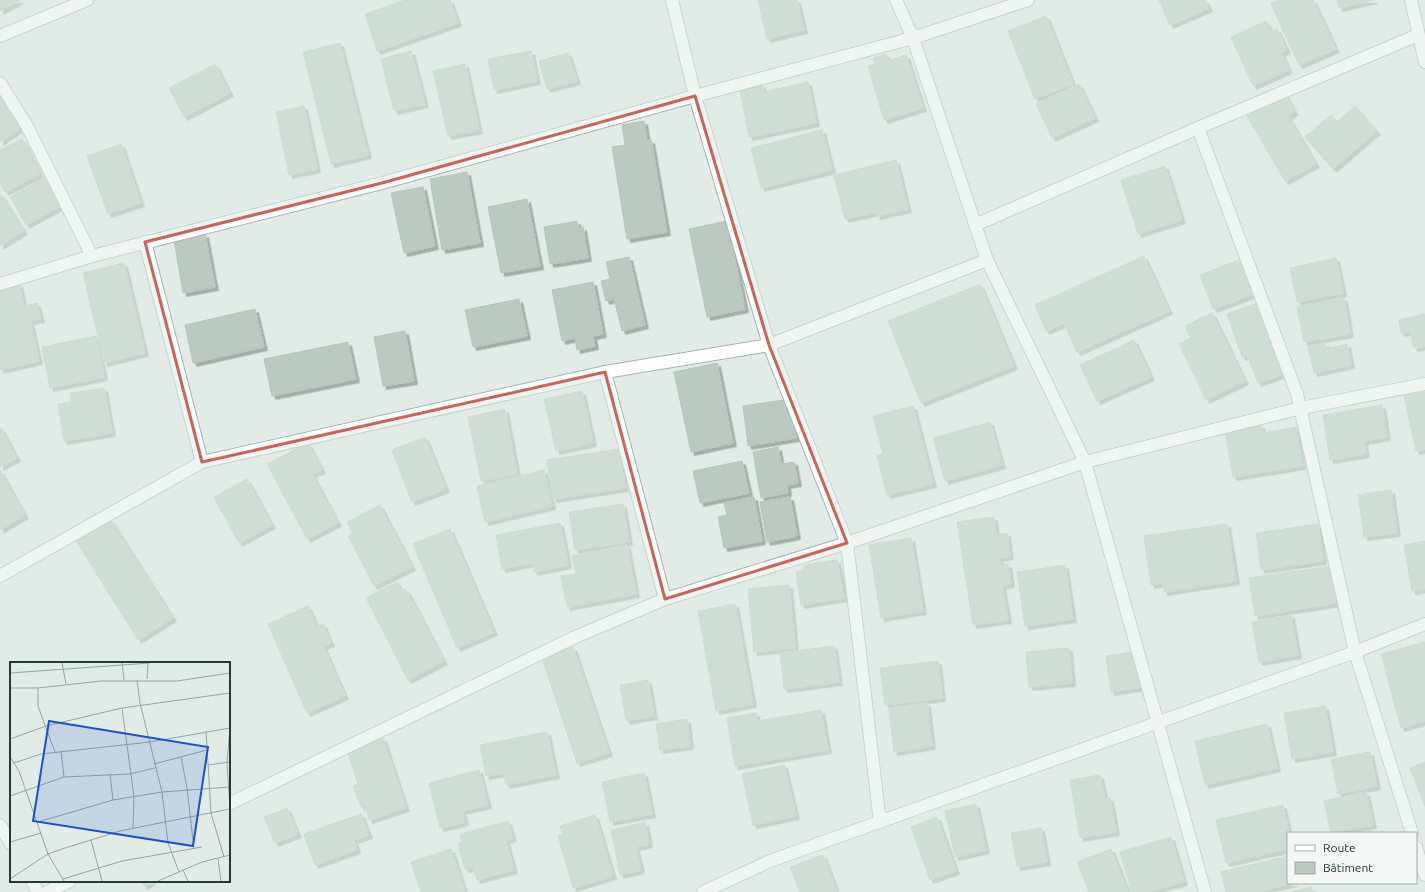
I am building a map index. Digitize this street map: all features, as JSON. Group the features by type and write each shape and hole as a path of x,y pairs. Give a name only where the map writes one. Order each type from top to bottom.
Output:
{"street":[{"path":"0,36 87,0"},
{"path":"672,0 695,96 769,345 847,543 880,822"},
{"path":"896,0 913,38 987,260 1085,462 1205,892"},
{"path":"0,284 92,256 382,183 695,96 913,38 1028,0"},
{"path":"1411,0 1425,62"},
{"path":"975,225 1198,128 1418,35"},
{"path":"0,83 27,126 92,256"},
{"path":"1198,128 1295,387 1301,408 1355,652 1412,832"},
{"path":"145,242 202,462"},
{"path":"0,576 202,462 605,372 769,345 987,260"},
{"path":"605,372 664,599"},
{"path":"230,804 573,638 664,599 847,543 1085,462 1301,408 1425,384"},
{"path":"703,892 770,861 1355,652 1425,624"},
{"path":"0,825 10,842"},
{"path":"1417,850 1425,875"},
{"path":"33,882 38,892"},
{"path":"47,892 68,882"}],"highlighted area":[{"path":"695,96 769,345 847,543 665,599 605,372 202,462 145,242 382,183"}],"building":[{"path":"0,0 20,0 0,11"},
{"path":"405,0 450,0 458,23 377,51 365,14"},
{"path":"758,0 797,0 804,30 767,39"},
{"path":"1159,0 1205,0 1209,8 1170,25"},
{"path":"1279,0 1313,0 1336,49 1299,65 1271,4"},
{"path":"1337,0 1374,0 1339,8"},
{"path":"1046,16 1073,84 1035,99 1008,31"},
{"path":"1266,21 1271,31 1277,29 1287,50 1281,53 1289,70 1253,86 1231,37"},
{"path":"340,43 368,155 331,164 303,52"},
{"path":"411,51 425,104 394,111 381,59"},
{"path":"531,51 537,81 494,90 488,59"},
{"path":"568,53 577,81 547,89 539,61"},
{"path":"886,54 888,61 906,55 923,108 884,120 868,66 875,64 873,58"},
{"path":"215,64 230,93 184,117 169,88"},
{"path":"465,64 479,130 448,136 433,71"},
{"path":"808,82 816,123 749,137 740,90 762,85 764,92"},
{"path":"1079,84 1095,118 1052,138 1036,104"},
{"path":"0,92 23,126 0,142"},
{"path":"1285,94 1295,112 1288,116 1316,164 1285,181 1247,116"},
{"path":"304,106 317,169 289,175 276,112"},
{"path":"1355,106 1377,131 1333,169 1305,137 1331,115 1337,122"},
{"path":"644,121 647,141 651,140 667,232 627,239 612,147 625,145 622,125"},
{"path":"822,130 832,170 761,188 751,148"},
{"path":"22,139 40,174 5,192 0,183 0,150"},
{"path":"121,144 141,203 108,214 87,156"},
{"path":"896,160 908,209 877,216 876,212 845,219 834,175"},
{"path":"1165,166 1182,220 1138,234 1121,180"},
{"path":"467,172 480,243 442,250 430,179"},
{"path":"45,178 61,206 26,225 10,197"},
{"path":"423,187 435,246 404,253 391,193"},
{"path":"0,193 24,231 0,246"},
{"path":"527,199 540,266 501,273 488,207"},
{"path":"577,221 578,228 583,227 588,258 550,264 544,227"},
{"path":"727,221 745,309 707,317 689,229"},
{"path":"205,234 215,287 183,293 174,240"},
{"path":"1144,256 1169,311 1077,352 1064,323 1046,331 1035,305"},
{"path":"629,257 645,325 622,331 614,299 606,301 601,281 610,279 606,262"},
{"path":"1244,258 1257,293 1213,309 1200,275"},
{"path":"1336,258 1343,293 1297,302 1290,268"},
{"path":"124,263 145,353 104,363 83,273"},
{"path":"593,282 603,334 593,336 595,346 577,350 575,338 562,341 552,290"},
{"path":"19,284 24,306 37,303 41,319 30,321 39,361 0,370 0,288"},
{"path":"980,284 1014,366 921,403 888,321"},
{"path":"1344,298 1350,334 1304,342 1297,307"},
{"path":"519,299 527,336 473,347 465,310"},
{"path":"1260,302 1286,373 1258,383 1247,355 1242,357 1227,314"},
{"path":"255,309 264,347 193,363 185,325"},
{"path":"1212,313 1245,381 1206,400 1179,344 1191,338 1185,326"},
{"path":"1425,314 1425,346 1414,348 1410,331 1401,333 1399,320"},
{"path":"405,331 414,381 383,386 374,337"},
{"path":"96,336 104,377 50,388 42,347"},
{"path":"1134,340 1151,377 1097,401 1080,365"},
{"path":"348,342 356,379 272,396 264,359"},
{"path":"1325,343 1326,349 1347,344 1351,365 1314,373 1308,347"},
{"path":"717,363 733,443 691,452 674,372"},
{"path":"104,388 112,433 64,441 58,404 71,402 70,393"},
{"path":"582,391 593,443 556,451 544,399"},
{"path":"1425,392 1425,449 1416,451 1404,396"},
{"path":"790,399 796,438 748,446 743,406"},
{"path":"1382,405 1387,437 1364,441 1366,454 1330,460 1323,415"},
{"path":"913,406 933,484 887,495 877,456 883,454 873,416"},
{"path":"505,409 517,474 481,481 468,417"},
{"path":"990,422 1002,465 945,481 933,438"},
{"path":"1261,425 1262,433 1296,427 1302,466 1233,477 1225,430"},
{"path":"1,428 17,458 0,467 0,429"},
{"path":"425,437 446,489 412,502 392,450"},
{"path":"308,443 322,470 312,474 338,523 307,539 267,464"},
{"path":"778,447 781,464 794,462 798,483 787,485 788,493 761,498 753,452"},
{"path":"619,449 625,488 553,499 547,460"},
{"path":"742,461 749,493 700,503 693,471"},
{"path":"0,470 25,515 0,530"},
{"path":"544,470 552,506 485,522 477,486"},
{"path":"247,479 272,525 239,543 214,497"},
{"path":"1391,490 1397,533 1364,537 1358,495"},
{"path":"754,497 762,541 724,548 718,517 727,515 724,503"},
{"path":"790,497 797,536 767,542 760,502"},
{"path":"623,504 629,542 575,550 569,512"},
{"path":"380,505 412,567 374,586 348,536 352,533 347,522"},
{"path":"994,517 996,535 1007,533 1010,556 999,558 1000,565 1008,564 1011,584 1002,586 1008,620 973,625 957,522"},
{"path":"111,520 173,618 138,640 76,541"},
{"path":"560,523 568,565 534,572 532,563 502,569 496,535"},
{"path":"1227,524 1236,581 1164,592 1162,583 1151,585 1144,536"},
{"path":"1318,524 1323,561 1261,570 1256,533"},
{"path":"450,529 494,632 457,648 413,544"},
{"path":"911,538 923,611 881,618 869,545"},
{"path":"1425,541 1425,589 1412,591 1404,545"},
{"path":"627,545 636,594 567,607 561,576 576,574 572,556"},
{"path":"837,560 844,598 801,605 796,572 804,570 804,565"},
{"path":"1065,565 1073,619 1025,626 1017,572"},
{"path":"1331,566 1337,603 1255,616 1249,578"},
{"path":"397,582 402,591 406,589 444,661 408,680 366,598"},
{"path":"789,585 795,648 754,652 748,589"},
{"path":"735,604 753,704 716,711 698,611"},
{"path":"308,606 317,627 323,624 331,643 323,646 345,696 307,713 268,624"},
{"path":"1291,615 1298,655 1259,662 1252,622"},
{"path":"1425,642 1425,721 1401,728 1381,654"},
{"path":"834,646 839,682 784,689 780,653"},
{"path":"573,647 609,753 577,763 542,658"},
{"path":"1069,648 1072,683 1029,687 1026,652"},
{"path":"1137,651 1142,687 1111,692 1106,656"},
{"path":"938,661 942,698 885,705 880,668"},
{"path":"648,680 654,716 626,721 620,685"},
{"path":"927,703 932,746 894,752 889,708"},
{"path":"1325,706 1333,752 1292,759 1284,713"},
{"path":"821,710 828,750 735,766 727,718 756,713 757,721"},
{"path":"687,719 690,746 660,750 656,724"},
{"path":"1267,724 1277,768 1205,785 1195,741"},
{"path":"547,732 556,775 506,785 503,773 486,776 480,745"},
{"path":"383,738 406,808 369,820 365,806 361,807 353,786 358,784 347,750"},
{"path":"1370,752 1377,786 1338,794 1331,759"},
{"path":"1425,762 1425,806 1410,768"},
{"path":"784,765 796,816 753,825 742,774"},
{"path":"479,770 488,805 462,811 465,822 440,828 429,783"},
{"path":"644,773 652,814 610,822 602,782"},
{"path":"1100,775 1105,799 1110,798 1116,832 1080,838 1070,780"},
{"path":"1366,792 1373,825 1331,832 1324,801"},
{"path":"976,804 986,850 955,857 945,811"},
{"path":"1283,805 1289,832 1287,832 1287,849 1226,863 1216,820"},
{"path":"287,808 298,834 275,843 264,817"},
{"path":"361,814 369,835 354,840 357,850 315,865 304,834"},
{"path":"595,815 613,876 573,888 558,836 563,835 560,826"},
{"path":"937,817 956,871 930,880 911,827"},
{"path":"508,821 513,838 506,840 514,870 477,880 473,867 465,869 458,844 462,843 460,834"},
{"path":"645,822 649,844 636,847 641,870 620,875 611,830"},
{"path":"1041,828 1047,862 1017,867 1011,833"},
{"path":"1171,837 1184,882 1147,892 1132,892 1120,852"},
{"path":"451,849 465,892 421,892 411,862"},
{"path":"1111,849 1128,892 1089,892 1077,862"},
{"path":"823,855 837,892 800,892 790,867"},
{"path":"1287,856 1287,884 1290,884 1255,892 1226,892 1221,872"},
{"path":"142,882 151,882 144,886"},
{"path":"1311,887 1312,892 1287,892"}]}
